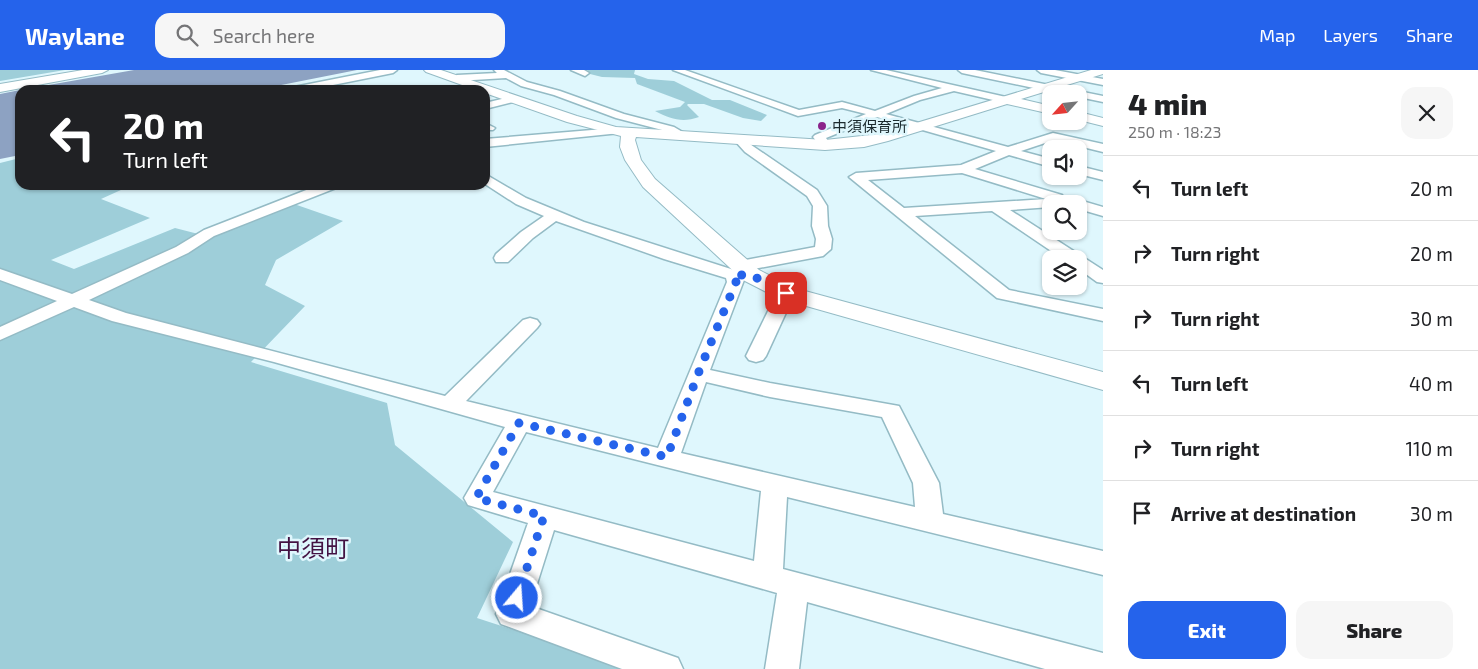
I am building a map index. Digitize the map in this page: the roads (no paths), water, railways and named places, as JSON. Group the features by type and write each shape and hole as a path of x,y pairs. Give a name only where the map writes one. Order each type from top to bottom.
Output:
{"street":[{"path":"23,72 38,70"},
{"path":"17,85 102,70"},
{"path":"319,85 393,70"},
{"path":"430,70 457,84 502,72 524,84 557,93 620,116 670,129 684,137"},
{"path":"575,70 585,73"},
{"path":"676,70 798,113 842,105 1042,160"},
{"path":"875,70 1042,108"},
{"path":"962,70 1042,86"},
{"path":"1041,70 1103,82"},
{"path":"1053,85 1103,70"},
{"path":"0,88 15,85"},
{"path":"825,145 819,137 917,98 954,88"},
{"path":"490,142 623,132 825,145 864,142 1042,88"},
{"path":"490,90 572,119 623,132 628,137 630,153 636,167 649,183 742,272"},
{"path":"1088,96 1103,99"},
{"path":"490,105 514,99"},
{"path":"1088,118 1103,122"},
{"path":"1103,148 1053,136 963,169 856,177 1003,294 1103,315"},
{"path":"667,457 698,374 736,282 742,272 817,253 822,249 824,238 820,226 820,206 812,193 749,149 741,141"},
{"path":"963,169 1049,195"},
{"path":"1087,172 1103,176"},
{"path":"490,181 521,201 554,215 670,256 742,272 786,293 1103,381"},
{"path":"0,334 182,250 209,233 318,190"},
{"path":"901,213 1042,205"},
{"path":"995,207 1061,250"},
{"path":"1087,207 1103,212"},
{"path":"502,258 527,235 554,215"},
{"path":"1087,263 1103,265"},
{"path":"1087,267 1103,278"},
{"path":"0,274 119,317 281,358 519,423 775,483 1102,565"},
{"path":"756,356 786,293"},
{"path":"450,404 530,324"},
{"path":"698,374 770,390 891,411 926,483 930,521"},
{"path":"519,423 476,498 1103,669"},
{"path":"775,483 781,582 782,669"},
{"path":"544,516 512,614 666,669"}],"place":[{"name":"中須保育所","path":"822,126"}],"district":[{"name":"中須町","path":"313,547"}]}
